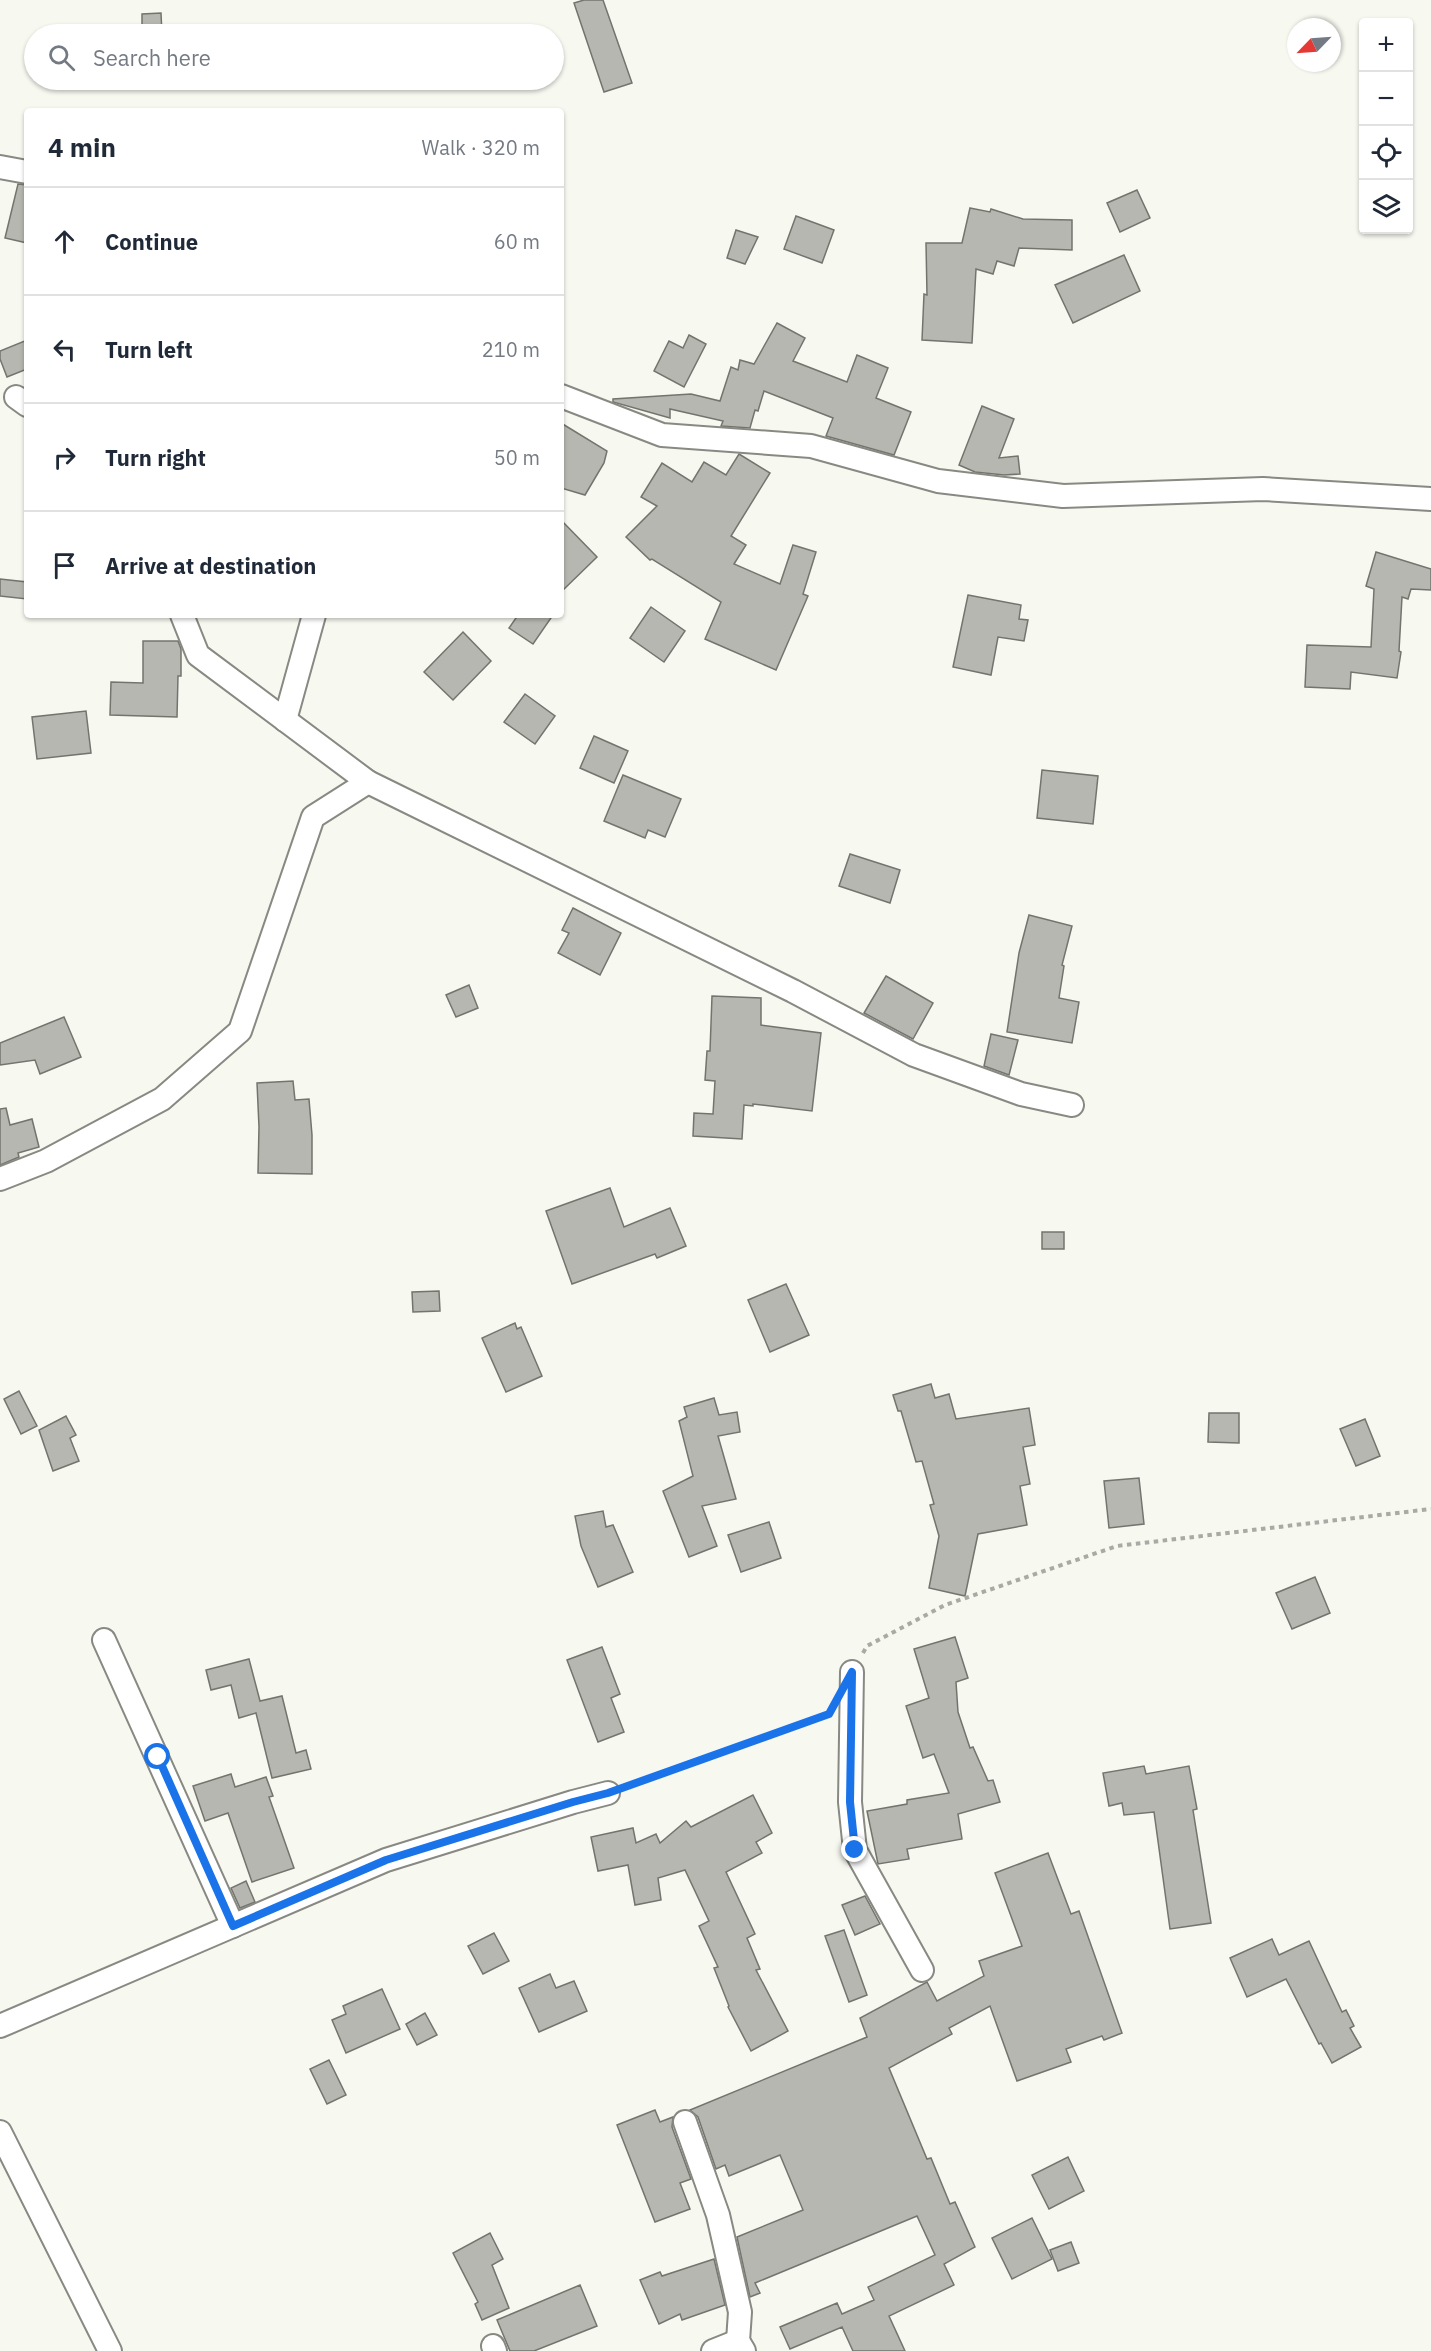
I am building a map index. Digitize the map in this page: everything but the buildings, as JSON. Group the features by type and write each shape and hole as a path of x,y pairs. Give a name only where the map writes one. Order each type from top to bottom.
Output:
{"street":[{"path":"0,167 24,171"},
{"path":"564,397 662,435 812,446 938,480 1063,496 1263,489 1431,500"},
{"path":"183,618 198,655 368,782 793,991 915,1055 1021,1094 1072,1105"},
{"path":"285,720 313,618"},
{"path":"0,1179 46,1161 162,1099 240,1031 314,817 368,782"},
{"path":"104,1640 233,1926"},
{"path":"852,1672 850,1802 855,1850 922,1970"},
{"path":"0,2026 386,1860 608,1793"},
{"path":"685,2122 718,2215 740,2312 741,2346 713,2351"},
{"path":"0,2132 111,2351"}],"path":[{"path":"852,1672 867,1646 945,1605 1117,1546 1431,1509"},
{"path":"608,1793 829,1714 833,1706"}],"route":[{"path":"158,1757 233,1926 386,1860 608,1793 829,1714 852,1672 850,1802 855,1850"}]}
